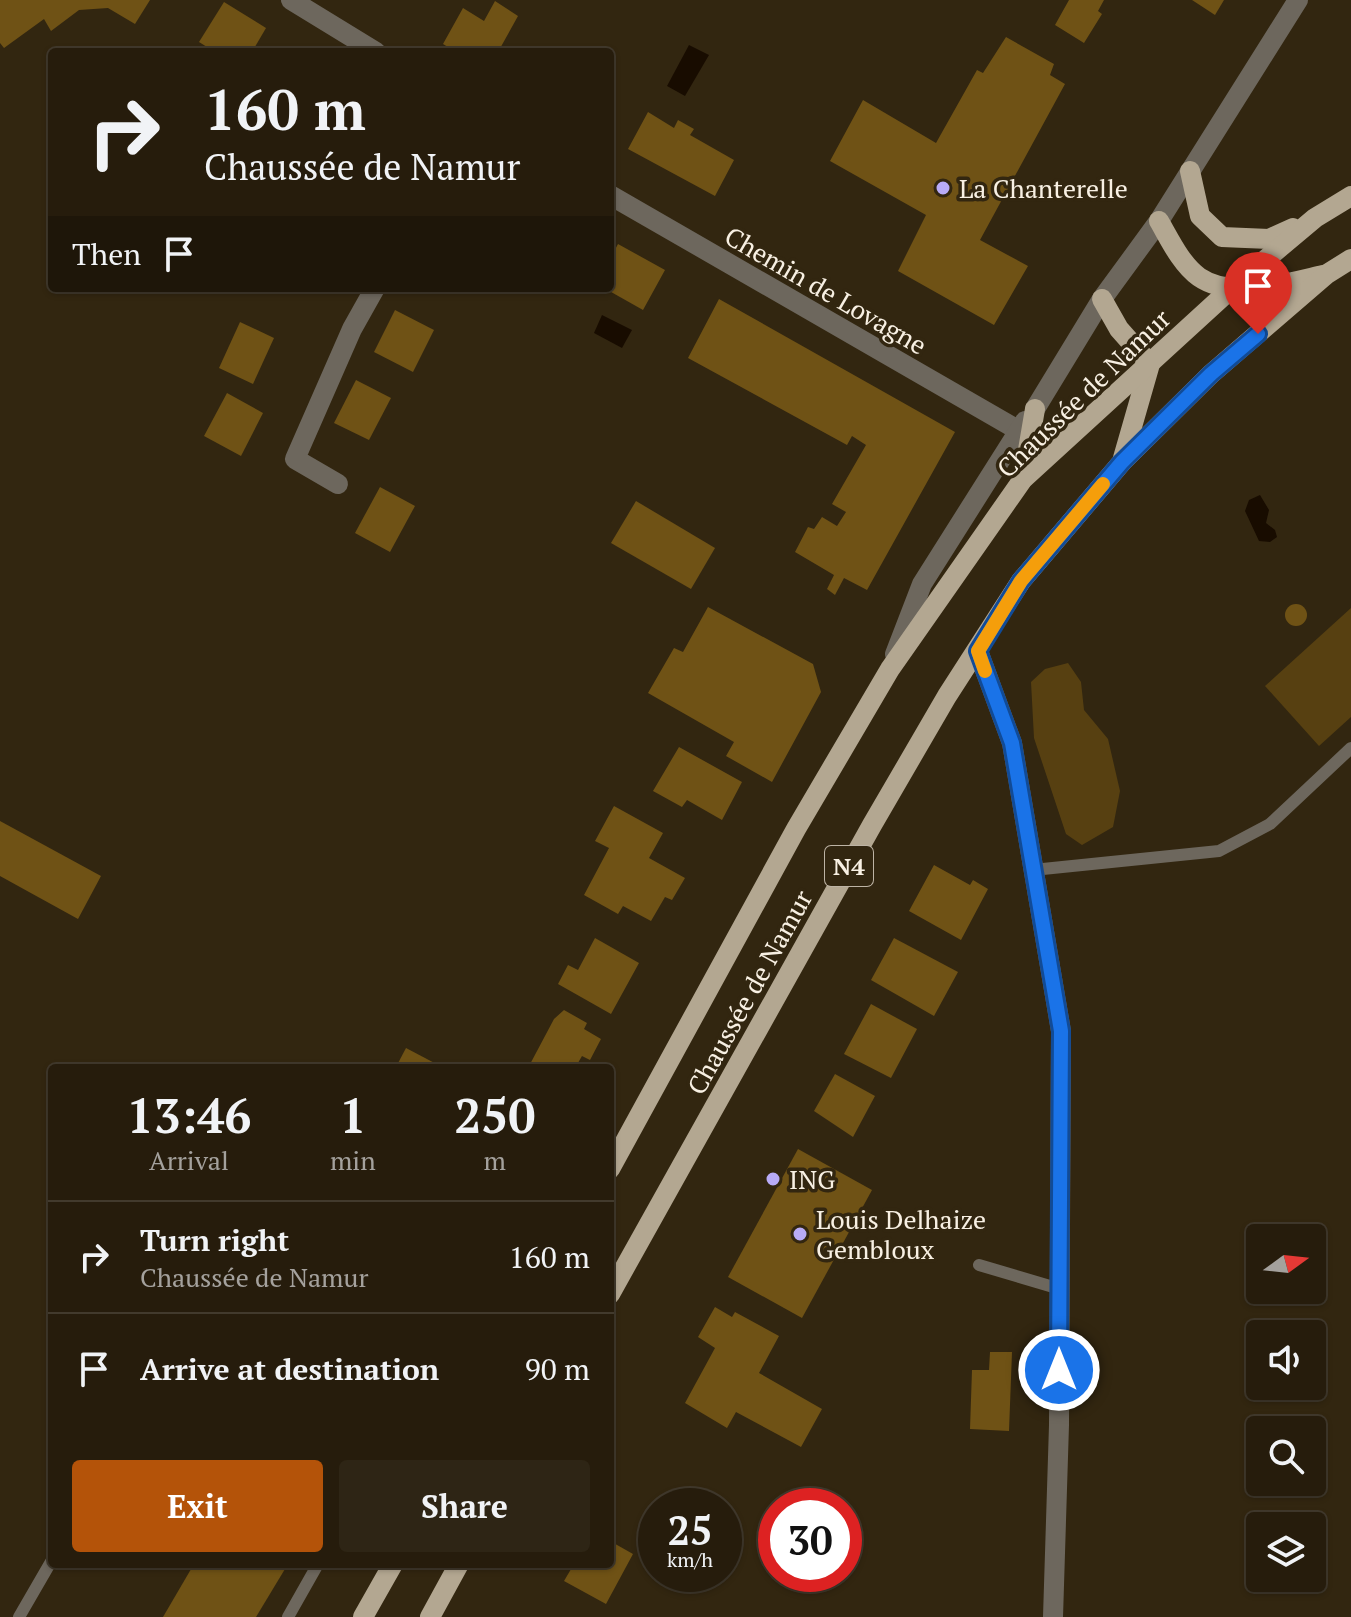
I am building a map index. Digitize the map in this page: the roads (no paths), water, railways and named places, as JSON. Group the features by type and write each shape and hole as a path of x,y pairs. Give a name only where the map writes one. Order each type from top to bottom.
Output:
{"main road":[{"path":"1190,171 1200,216 1222,237 1269,239 1315,218"},
{"name":"Chaussée de Namur","path":"614,1162 796,829 890,669 1023,479 1233,287 1315,218 1351,196"},
{"path":"1159,221 1177,253 1200,278 1233,287 1280,285 1327,274"},
{"name":"Chaussée de Namur","path":"614,1287 872,825 947,696 1021,581 1122,462 1211,374 1327,274 1351,259"},
{"path":"1102,299 1119,329 1150,364 1122,462"},
{"path":"1023,479 1035,409"},
{"path":"363,1617 391,1568"},
{"path":"430,1617 457,1568"}],"street":[{"path":"291,0 369,48"},
{"path":"890,669 922,584 1102,299 1159,221 1298,0"},
{"name":"Chemin de Lovagne","path":"614,197 1018,430"},
{"path":"338,484 295,459 352,329 373,292"},
{"path":"978,651 1012,743 1061,1031 1060,1289 1053,1617"}],"lane":[{"path":"1033,870 1219,851 1270,824 1351,748"},
{"path":"979,1265 1060,1289"},
{"path":"19,1617 48,1567"},
{"path":"288,1617 316,1568"}],"place":[{"name":"La Chanterelle","path":"943,188"},
{"name":"ING","path":"773,1179"},
{"name":"Louis Delhaize Gembloux","path":"800,1234"}]}
